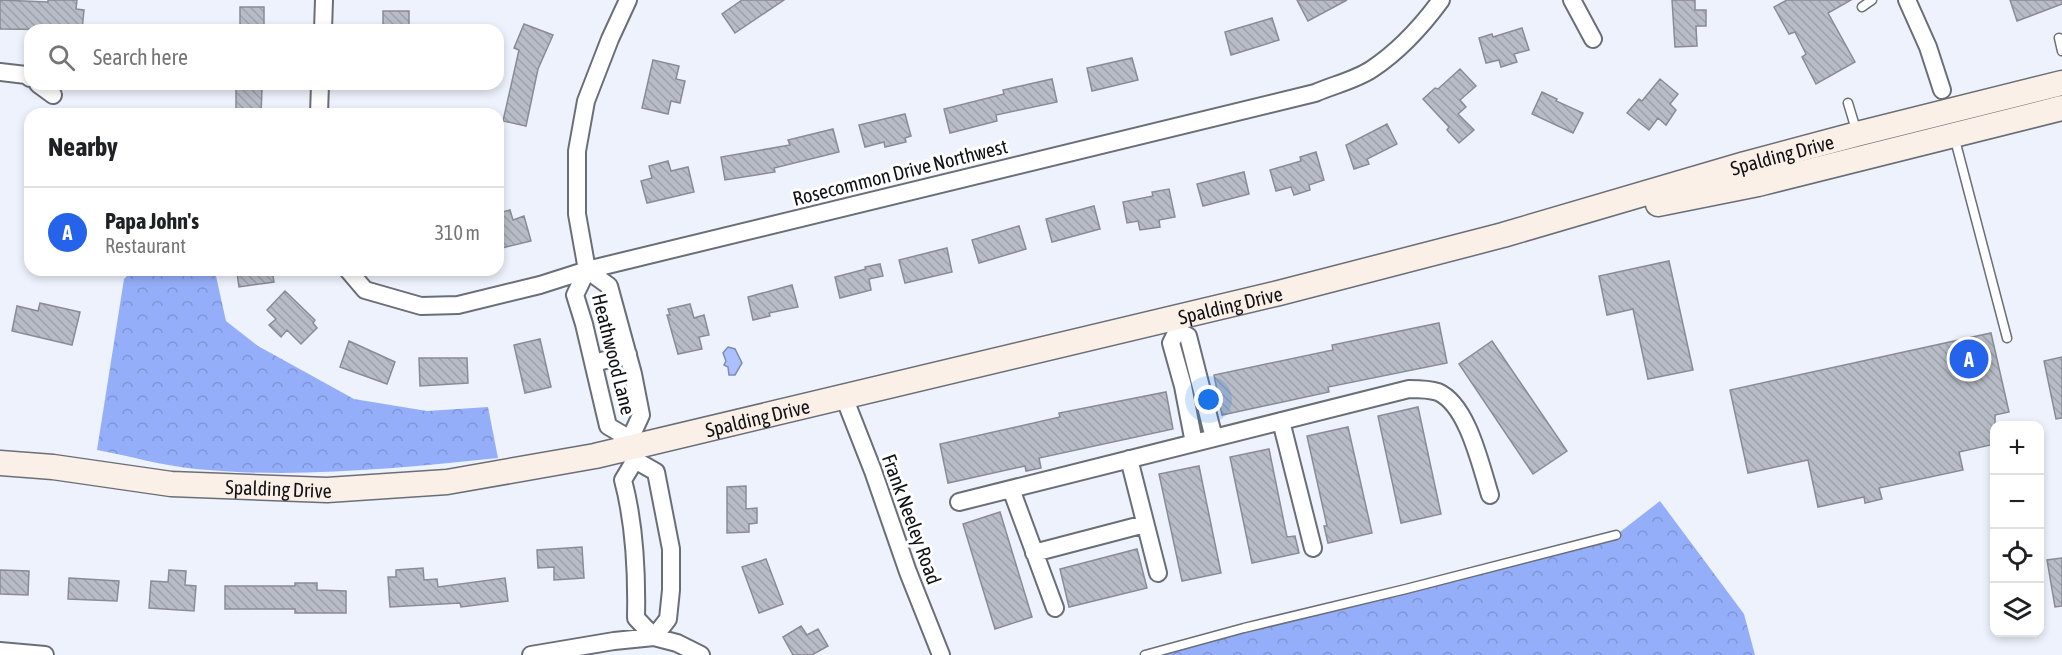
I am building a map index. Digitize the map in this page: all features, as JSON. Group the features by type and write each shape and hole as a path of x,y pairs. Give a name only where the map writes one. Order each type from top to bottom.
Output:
{"main road":[{"name":"Spalding Drive","path":"1503,235 1758,184 1950,117 2062,83"},
{"name":"Spalding Drive","path":"0,463 53,467 171,484 327,490 447,482 633,449 844,397 1175,325 1857,134 1950,117 2062,108"}],"street":[{"path":"323,24 324,0"},
{"name":"Heathwood Lane","path":"587,270 609,286 628,354 641,415 633,449 623,480 629,502 636,554 636,618 654,637 668,619 671,590 671,549 656,472 633,449 608,426 594,363 575,295 587,270 577,214 577,151 586,101 628,0"},
{"name":"Rosecommon Drive Northwest","path":"353,276 365,290 421,306 458,305 540,285 587,270 1315,93 1370,70 1407,40 1441,0"},
{"path":"1572,0 1593,39"},
{"path":"1907,0 1928,47 1950,117"},
{"path":"0,72 24,75"},
{"path":"46,90 53,95"},
{"path":"319,108 320,90"},
{"name":"Spalding Drive","path":"1194,443 1183,386 1171,343 1175,325 1188,336 1214,438"},
{"path":"594,363 628,354"},
{"path":"959,502 1409,389 1438,393 1451,403 1466,424 1490,495"},
{"name":"Frank Neeley Road","path":"844,397 941,655"},
{"path":"1281,421 1312,548"},
{"path":"1129,459 1158,573"},
{"path":"1011,489 1055,608"},
{"path":"1034,553 1145,524"},
{"path":"531,655 614,641 654,637 677,643 701,655"},
{"path":"0,651 37,655"}],"lane":[{"path":"1862,7 1872,0"},
{"path":"2059,38 2062,51"},
{"path":"1848,103 1857,134"},
{"path":"1950,117 2007,338"},
{"path":"1145,655 1616,535"}],"green space":[{"path":"127,276 216,276 226,321 258,346 354,399 427,411 488,407 498,458 347,471 272,473 184,468 97,450 124,279"},
{"path":"1660,501 1744,614 1755,655 1145,655 1616,535"}],"shaded area":[{"path":"728,347 735,349 742,363 735,375 729,375 728,367 724,365 726,361 723,353"}],"building":[{"path":"0,0 48,2 48,0 77,0 76,9 84,10 83,24 24,24 24,29 0,29"},
{"path":"742,0 784,0 735,33 722,14"},
{"path":"1297,0 1347,0 1308,21"},
{"path":"1672,0 1695,0 1695,10 1706,10 1706,26 1696,26 1697,46 1675,47"},
{"path":"1787,0 1851,0 1828,13 1855,62 1816,84 1802,57 1806,54 1795,32 1789,34 1774,7"},
{"path":"2010,0 2062,0 2062,4 2017,21"},
{"path":"240,7 264,7 264,24 240,24"},
{"path":"383,11 409,11 409,24 383,24"},
{"path":"1272,18 1279,40 1231,55 1225,32"},
{"path":"524,24 553,35 538,69 526,126 504,121 519,50 514,48"},
{"path":"1522,28 1529,50 1514,54 1517,62 1501,67 1499,60 1486,63 1479,38 1492,34 1493,37"},
{"path":"1132,58 1138,80 1092,91 1087,68"},
{"path":"653,60 679,66 676,79 685,81 680,103 671,101 668,114 642,108"},
{"path":"1460,69 1476,86 1460,100 1466,107 1458,114 1474,130 1459,143 1447,130 1449,127 1423,99"},
{"path":"1052,79 1057,102 996,115 997,121 950,133 944,109 1004,94 1003,90"},
{"path":"1660,79 1678,94 1670,104 1676,110 1666,125 1658,118 1649,130 1627,113 1639,99 1642,101"},
{"path":"236,90 262,90 261,108 236,108"},
{"path":"1542,92 1583,113 1573,133 1532,114"},
{"path":"905,114 911,136 905,138 906,142 885,147 884,142 865,147 859,125"},
{"path":"1387,124 1397,144 1367,159 1369,164 1354,169 1346,145"},
{"path":"833,129 839,152 774,168 775,172 725,180 721,157 790,145 788,140"},
{"path":"1316,152 1324,180 1309,185 1310,190 1294,195 1291,187 1276,191 1270,170 1301,161 1300,157"},
{"path":"668,161 671,171 688,167 694,192 647,203 641,181 652,178 649,166"},
{"path":"1244,172 1249,194 1203,206 1197,184"},
{"path":"1169,189 1175,217 1159,220 1160,227 1140,230 1138,221 1127,223 1123,202 1153,196 1152,192"},
{"path":"1094,206 1100,229 1052,242 1046,219"},
{"path":"510,210 513,220 524,216 531,241 504,248 504,212"},
{"path":"1019,226 1026,249 979,263 972,240"},
{"path":"947,248 952,272 905,283 899,260"},
{"path":"1669,261 1693,370 1648,379 1633,309 1607,315 1599,276"},
{"path":"880,264 883,276 869,279 871,290 840,298 835,277"},
{"path":"237,276 273,276 274,282 239,287"},
{"path":"792,285 798,307 769,313 770,316 753,320 748,297"},
{"path":"285,291 315,320 313,323 317,328 301,344 287,330 281,337 269,325 276,319 267,310"},
{"path":"40,303 80,312 72,345 12,331 17,306 38,311"},
{"path":"690,304 694,318 704,315 709,335 699,337 702,349 678,354 667,315 670,315 668,309"},
{"path":"1439,323 1447,363 1328,387 1329,392 1222,415 1214,375 1333,350 1332,345"},
{"path":"1991,333 2009,412 1995,415 1995,421 1990,421 1990,445 1959,452 1963,470 1879,488 1882,499 1865,503 1864,497 1818,507 1808,460 1748,473 1730,390"},
{"path":"540,339 551,387 525,393 514,345"},
{"path":"349,341 395,362 387,384 340,367"},
{"path":"1492,341 1567,451 1533,474 1459,364"},
{"path":"2062,357 2062,418 2056,419 2044,361"},
{"path":"419,358 467,358 468,383 420,386"},
{"path":"1166,392 1173,429 1039,458 1041,468 1026,471 1025,466 948,483 940,444 1060,417 1059,413"},
{"path":"1418,407 1441,514 1401,523 1378,416"},
{"path":"1348,427 1372,533 1328,543 1324,526 1327,526 1307,436"},
{"path":"1269,449 1287,537 1295,536 1299,553 1252,563 1230,457"},
{"path":"1199,466 1221,573 1182,581 1159,474"},
{"path":"746,486 746,509 757,508 757,523 749,524 749,532 727,533 727,487"},
{"path":"1000,512 1032,617 995,629 963,524"},
{"path":"582,547 584,578 554,580 554,567 538,568 537,550"},
{"path":"1137,549 1147,588 1069,607 1060,569"},
{"path":"2062,558 2062,606 2055,607 2047,560"},
{"path":"766,559 783,604 759,613 742,567"},
{"path":"423,568 424,580 437,579 438,587 505,578 508,601 461,607 460,603 390,607 388,577 396,577 396,570"},
{"path":"0,570 29,571 28,595 0,594"},
{"path":"169,570 186,571 185,585 196,586 194,611 149,608 151,581 168,582"},
{"path":"69,578 119,581 117,601 68,599"},
{"path":"295,583 317,583 317,590 346,591 346,613 295,613 295,609 225,609 225,586 295,586"},
{"path":"801,626 807,635 818,629 828,646 812,655 793,655 783,637"}],"place":[{"name":"Papa John's","path":"1969,359"}]}
